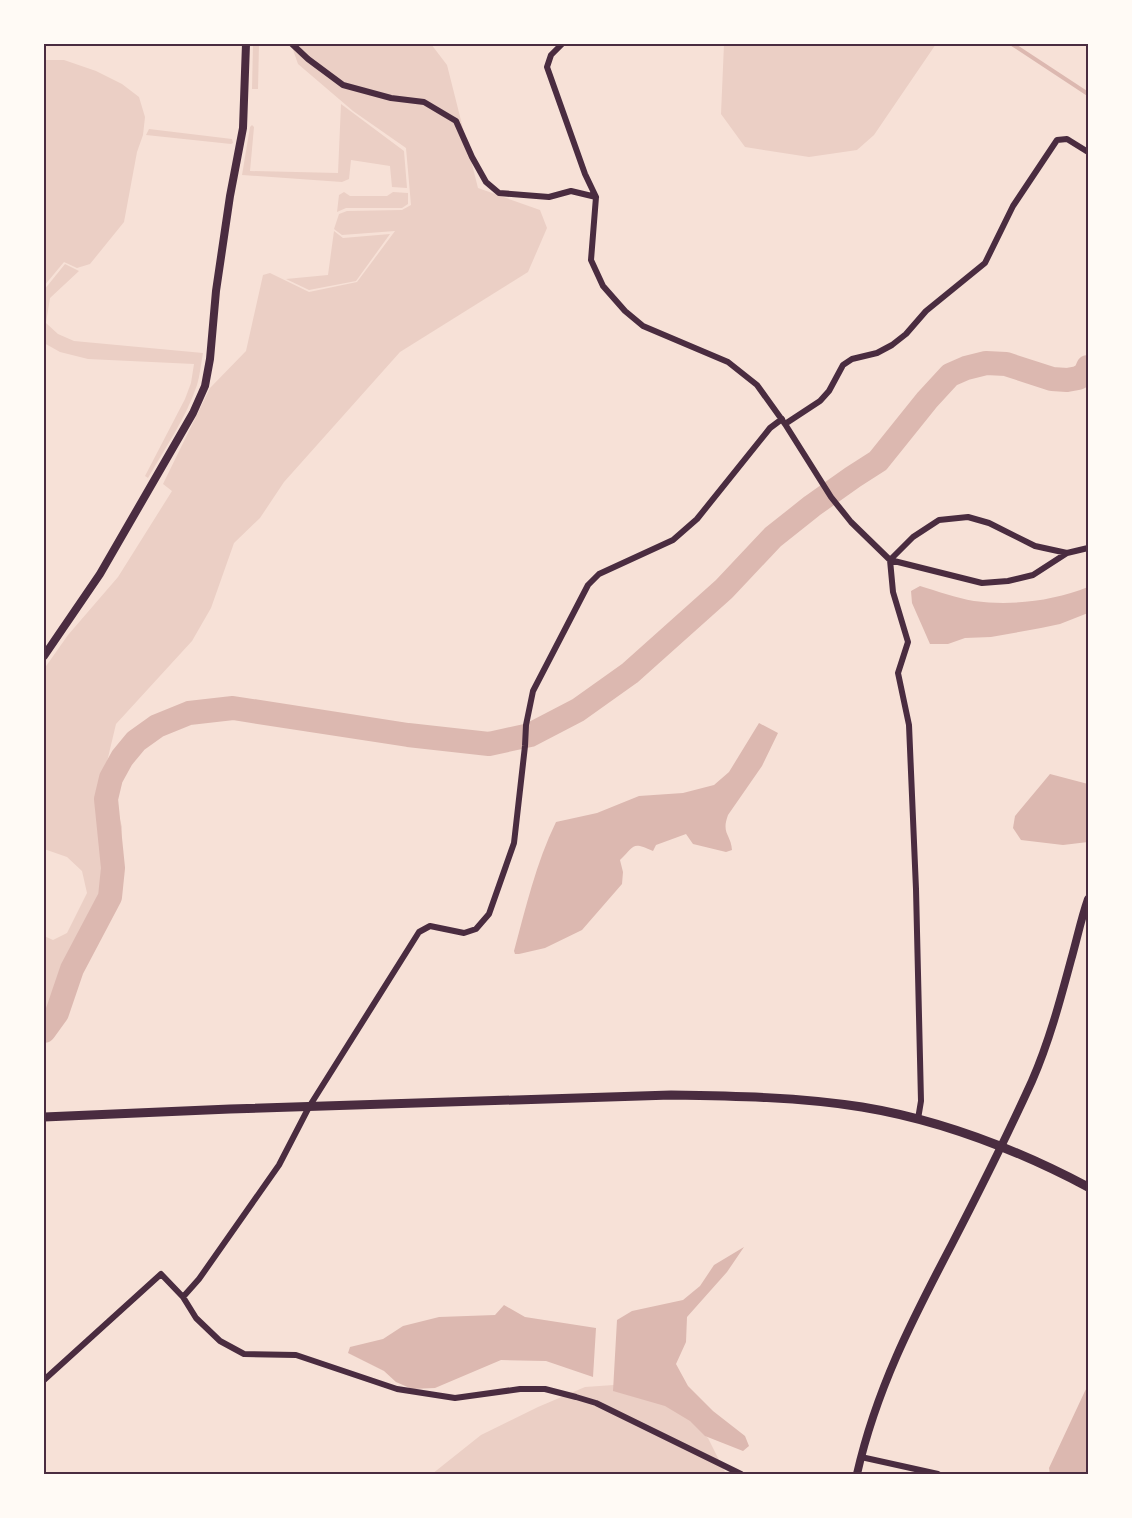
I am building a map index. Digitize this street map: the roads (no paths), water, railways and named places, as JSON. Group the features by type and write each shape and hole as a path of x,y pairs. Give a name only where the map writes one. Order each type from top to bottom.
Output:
{"main road":[{"path":"44,1117 660,1096 745,1096 820,1101 918,1119 1002,1146 1089,1187"}],"street":[{"path":"44,657 100,574 193,413 205,386 210,359 216,291 243,128 246,44"},
{"path":"292,44 343,85 391,98 424,102 456,121 486,182 499,193 549,197 571,191 596,197"},
{"path":"562,44 551,55 547,67 585,174 596,197 591,260 603,286 625,310 643,326 728,362 757,385 784,421 831,497 850,522 890,560 982,583 1008,581 1032,575 1067,553 1089,548"},
{"path":"183,1297 199,1279 279,1165 309,1107 419,932 430,926 464,933 476,929 489,914 514,843 526,725 533,691 588,585 599,574 673,540 697,519 770,428 820,401 830,391 843,365 852,359 877,353 892,345 906,334 926,311 985,263 1013,206 1058,140 1067,140 1089,152"},
{"path":"890,560 913,537 939,520 968,517 989,523 1035,546 1067,553"},
{"path":"890,560 893,592 908,642 898,673 910,736 921,1101 918,1119"},
{"path":"857,1474 882,1389 910,1324 1002,1146 1033,1078 1053,1025 1080,921 1089,899"},
{"path":"44,1380 161,1275 183,1297 196,1318 220,1341 244,1354 297,1355 397,1389 455,1398 520,1389 545,1389 596,1403 741,1474"},
{"path":"861,1457 938,1474"}],"waterway":[{"path":"1012,44 1088,94"},
{"path":"44,1031 57,1013 72,969 110,897 113,868 106,799 111,778 122,758 136,741 157,726 189,713 233,708 408,735 489,744 530,735 578,710 630,673 724,589 773,537 812,506 878,461 950,375 986,363 1006,364 1052,379 1067,380 1085,374 1088,367"}]}
